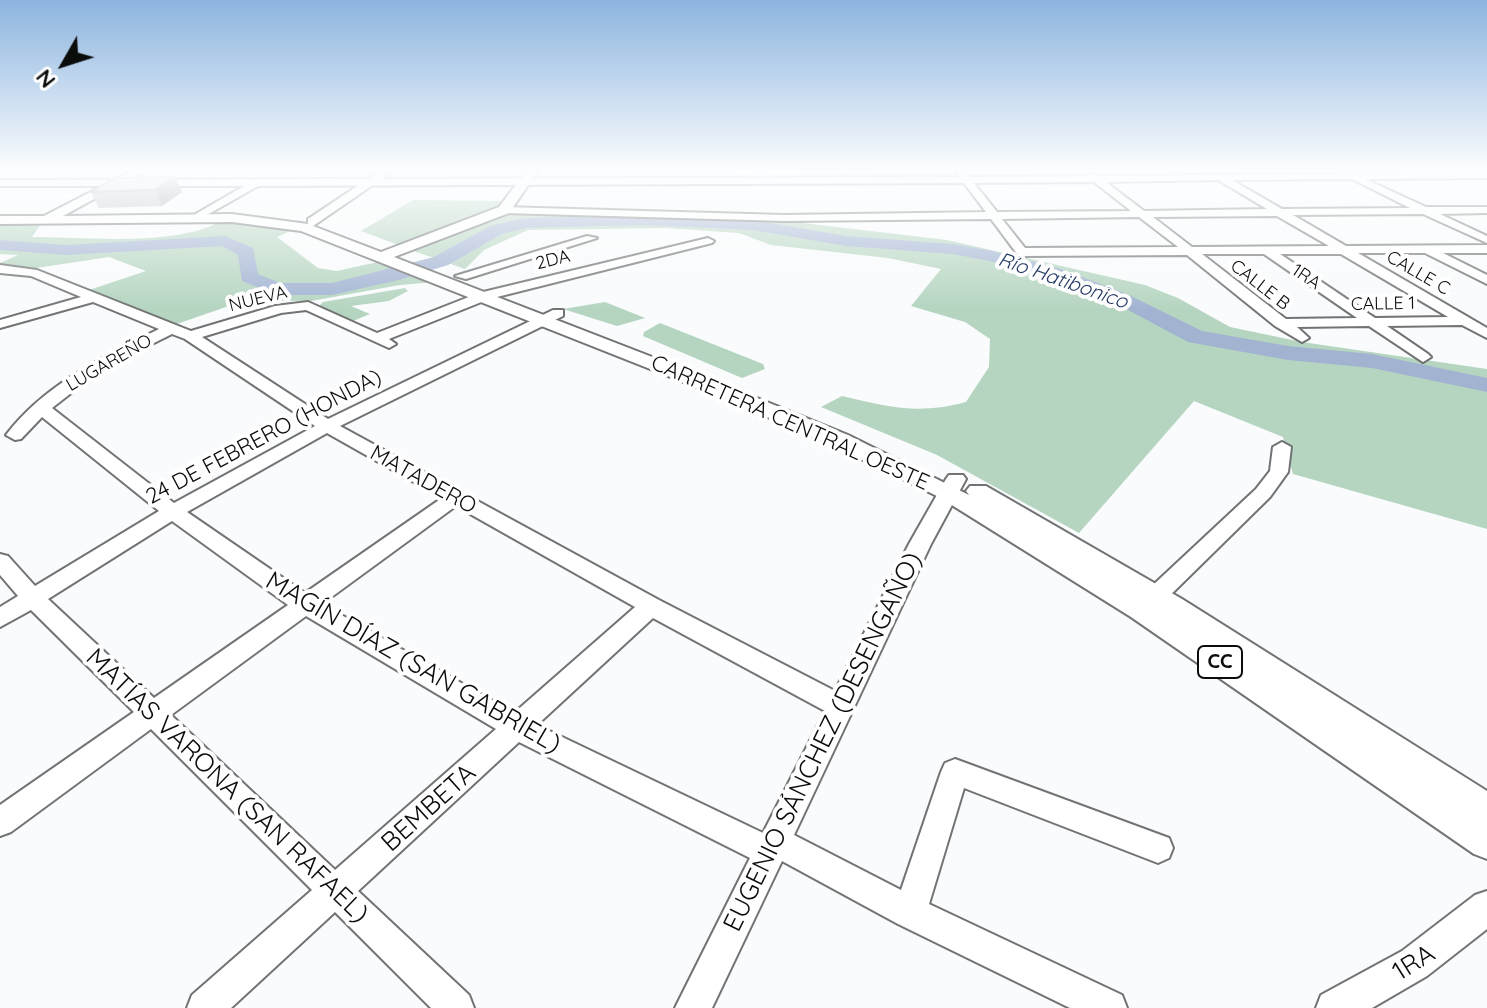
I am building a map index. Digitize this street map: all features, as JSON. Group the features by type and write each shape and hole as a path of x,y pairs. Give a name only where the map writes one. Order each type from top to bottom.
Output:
{"main road":[{"name":"CC","path":"0,218 37,216"},
{"name":"CARRETERA CENTRAL OESTE","path":"215,216 304,227 393,255 740,391 840,440 952,485 1487,811"},
{"name":"CARRETERA CENTRAL OESTE","path":"270,216 313,222"},
{"path":"313,222 322,216"},
{"path":"393,255 489,216"},
{"name":"CC","path":"313,222 393,255"},
{"name":"CARRETERA CENTRAL OESTE","path":"1149,604 1487,842"}],"street":[{"path":"994,216 1022,252 1487,249"},
{"name":"CALLE B","path":"1145,216 1302,338"},
{"name":"CALLE C","path":"1285,216 1487,334"},
{"path":"1436,216 1487,240"},
{"name":"2DA","path":"492,294 599,249 708,241"},
{"path":"453,277 599,249"},
{"path":"1428,250 1487,280"},
{"name":"1RA","path":"1268,251 1423,357"},
{"name":"MATADERO","path":"0,269 33,273 181,332 327,426 651,606 841,707"},
{"path":"378,338 492,294"},
{"path":"0,324 96,297"},
{"name":"NUEVA","path":"181,332 280,309 308,306 394,347"},
{"name":"24 DE FEBRERO (HONDA)","path":"0,618 173,512 327,426 552,317"},
{"name":"CALLE 1","path":"1280,323 1487,321"},
{"name":"LUGAREÑO","path":"7,438 48,414 96,366 181,332"},
{"name":"MAGÍN DÍAZ (SAN GABRIEL)","path":"48,414 173,512 305,605 517,728 773,846 1109,1008"},
{"path":"1149,604 1263,493 1279,472 1282,447"},
{"name":"EUGENIO SÁNCHEZ (DESENGAÑO)","path":"693,1008 952,485"},
{"path":"0,822 455,498"},
{"name":"MATÍAS VARONA (SAN RAFAEL)","path":"0,561 33,598 456,1008"},
{"name":"BEMBETA","path":"205,1008 337,893 651,606"},
{"path":"910,912 955,772 1158,848"},
{"name":"1RA","path":"1334,1008 1407,969 1460,933 1487,907"}],"green space":[{"path":"386,216 478,216 401,246 361,231"},
{"path":"496,216 761,218 947,240 1145,285 1178,298 1230,327 1302,342 1487,369 1487,529 1293,474 1283,437 1194,401 1079,533 937,455 821,407 842,396 918,409 966,402 989,367 990,339 965,322 911,306 941,269 888,258 771,245 739,233 665,228 528,230 484,250 465,269 411,250"},
{"path":"221,221 295,229 277,237 318,268 337,271 382,261 434,282 311,301 246,300 174,325 89,290 146,271 109,257 23,270 0,267 0,263 18,255 0,254 0,225 41,224 32,237 130,239 180,234"},
{"path":"405,288 408,291 389,301 351,306 370,314 353,321 319,306 323,302"},
{"path":"605,302 645,318 617,326 563,309"},
{"path":"660,323 763,364 765,369 742,378 643,336 644,332"}],"waterway":[{"name":"Río Hatibonico","path":"0,245 66,250 225,241 247,252 249,277 277,289 332,289 441,261 496,230 526,223 641,220 753,225 846,241 953,249 992,256 1057,274 1122,299 1196,337 1288,353 1372,361 1487,385"}]}
